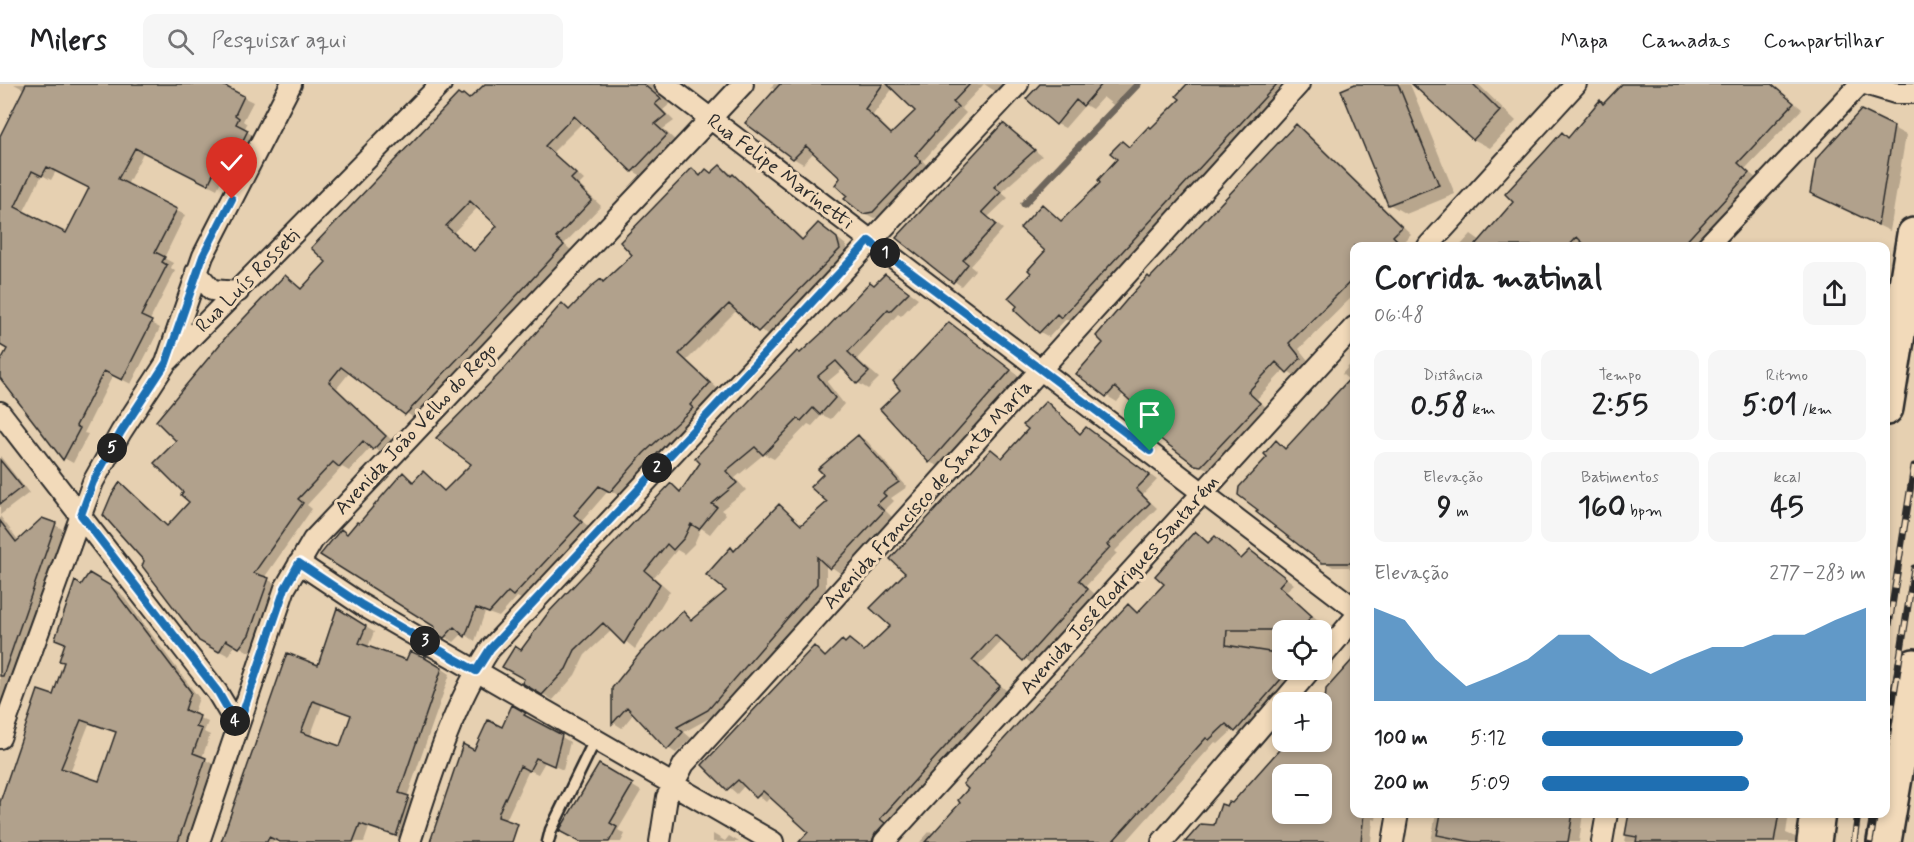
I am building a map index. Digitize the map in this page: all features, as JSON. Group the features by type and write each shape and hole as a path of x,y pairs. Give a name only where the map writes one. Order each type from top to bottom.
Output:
{"highway":[{"path":"1890,383 1914,235"},
{"path":"1890,807 1914,666"},
{"path":"1814,842 1817,818"},
{"path":"1884,842 1888,818"}],"street":[{"path":"166,363 196,272 291,84"},
{"name":"Rua Luís Rosseti","path":"0,738 93,482 121,432 166,363 441,84"},
{"name":"Rua Felipe Marinetti","path":"665,84 869,241 1205,492 1350,605"},
{"name":"Avenida João Velho do Rego","path":"199,842 285,588 313,540 743,84"},
{"path":"410,842 433,771 476,671 490,649 1018,84"},
{"name":"Avenida Francisco de Santa Maria","path":"660,842 668,797 692,755 1299,84"},
{"path":"1432,242 1576,84"},
{"path":"1711,242 1863,84 1895,93 1914,93"},
{"path":"196,272 212,290 238,292"},
{"name":"Avenida José Rodrigues Santarém","path":"884,842 1350,331"},
{"path":"0,412 218,692 238,727"},
{"path":"299,563 362,605 773,842"},
{"path":"1332,645 1350,624"},
{"path":"1291,692 1302,680"},
{"path":"1165,840 1272,715"},
{"path":"1393,842 1397,818"},
{"path":"1602,842 1606,818"}],"lane":[{"path":"548,842 595,740"}],"building":[{"path":"26,84 221,84 244,96 235,115 239,118 236,124 248,130 225,177 214,172 208,185 135,148 118,179 177,209 155,252 165,257 162,262 167,265 141,316 152,321 122,380 104,371 76,426 80,428 63,460 0,378 0,362 7,349 0,345 0,136","holes":["47,167 89,188 66,233 15,207 32,171 42,176"]},
{"path":"485,84 643,84 661,99 655,104 666,115 655,124 667,135 632,172 574,116 545,146 576,174 571,179 592,200 556,238 564,245 405,415 341,367 329,382 386,436 373,450 363,441 339,467 333,462 298,499 303,503 254,573 269,578 249,635 239,648 226,640 219,652 199,641 142,566 144,561 103,515 111,496 120,482 167,526 189,502 181,495 183,492 154,463 176,441 156,421 226,337 285,275 301,289 326,262 311,248 458,94 461,96 463,94 469,99","holes":["470,201 497,226 474,251 446,226"]},
{"path":"780,84 883,84 865,109 891,134 915,111 887,84 970,84 953,102 958,107 915,155 921,162 873,212 863,214 844,199 847,196 835,185 840,178 806,146 793,159 745,123"},
{"path":"1040,84 1102,84 1083,106 1076,100 1056,125 1026,99"},
{"path":"1187,84 1277,84 1061,318 1057,314 1039,333 1014,310 1017,306 1008,298 1031,273 1028,270 1045,251 1020,228 1042,204 1061,221 1100,183 1098,180 1117,159 1110,153 1122,141 1129,147 1149,126 1151,128 1180,99 1176,96"},
{"path":"1355,84 1398,84 1439,185 1388,205 1341,90"},
{"path":"1412,84 1473,84 1500,111 1473,140"},
{"path":"1622,84 1771,84 1794,103 1738,163 1749,173 1686,242 1582,242 1577,237 1573,242 1478,242 1513,202 1505,194 1562,132 1568,138 1600,100 1603,104"},
{"path":"1861,110 1894,126 1878,225 1810,193 1816,159"},
{"path":"1003,123 1035,150 994,187 1001,192 982,212 996,224 963,260 968,264 953,283 896,238"},
{"path":"1296,124 1402,227 1393,236 1399,242 1350,242 1350,282 1289,343 1301,358 1287,373 1276,362 1248,392 1260,403 1201,466 1195,465 1142,425 1149,418 1115,387 1106,397 1076,374 1103,343 1096,336 1148,276 1150,278"},
{"path":"720,165 731,176 733,174 802,240 818,223 837,238 840,249 758,332 729,304 679,354 710,383 690,405 693,408 644,453 610,492 599,486 574,515 582,522 513,596 508,592 489,613 476,608 465,637 454,627 444,638 433,632 435,627 320,555 341,529 347,534 357,522 359,523 403,472 413,482 423,471 444,491 471,464 436,438 504,369 562,303 569,310 592,286 601,279 603,282 632,255 620,242 692,168 700,176 706,169 711,173"},
{"path":"885,274 909,292 890,311 888,309 848,352 869,372 857,384 836,361 818,376 835,398 820,415 813,408 801,421 798,419 763,455 755,447 726,471 737,483 712,504 717,507 699,529 691,524 684,538 673,550 667,544 645,571 660,584 624,644 603,623 575,650 566,669 542,695 522,683 524,679 502,667 515,646 521,650 548,613 671,483 680,492 700,463 695,458 797,351 800,353 825,330 870,282 874,285"},
{"path":"949,322 1011,370 929,463 880,409 900,390 893,381"},
{"path":"1350,378 1350,563 1322,563 1256,512 1258,510 1238,495 1239,487 1267,457 1264,454 1276,440 1285,449"},
{"path":"1046,401 1080,434 1086,427 1150,475 1136,489 1150,503 1107,545 1110,547 1079,580 1088,589 1023,661 995,635 972,660 1000,686 880,819 885,823 875,834 872,842 799,842 808,832 763,791 756,798 738,780 727,790 702,765 814,646 825,657 842,640 845,643 849,639 864,651 890,626 870,608 905,573 890,559 991,449 1002,458 1028,429 1023,425"},
{"path":"858,435 899,482 883,493 886,496 877,504 884,511 830,569 817,557 817,584 708,710 677,727 683,732 667,750 627,707 612,724 612,688 640,653 683,611 691,620 726,591 706,575 731,547 734,551 779,504 801,525 827,502 810,487 823,474 818,469"},
{"path":"0,460 22,487 0,504"},
{"path":"42,518 56,523 3,676 0,676 0,521 16,542"},
{"path":"1195,531 1208,543 1215,536 1241,559 1250,550 1286,578 1279,586 1312,616 1308,620 1272,620 1272,630 1227,630 1226,645 1272,652 1272,680 1280,680 1235,732 1226,724 1209,740 1206,738 1112,842 925,842 960,803 958,800 968,789 963,784 1128,604 1137,613 1164,584 1155,576"},
{"path":"89,573 111,586 191,692 185,710 200,716 196,727 202,729 193,753 206,758 178,842 0,842 0,802 38,690 53,695 64,662 59,661 65,643 55,639 75,581 81,585","holes":["81,720 116,732 99,781 61,768"]},
{"path":"337,608 366,626 359,643 406,660 410,651 424,657 425,655 427,656 425,658 442,668 399,793 409,796 396,836 360,824 353,842 280,842 269,837 267,842 221,842 287,653 318,665","holes":["313,701 351,715 340,746 301,732"]},
{"path":"1350,662 1350,818 1363,818 1361,842 1185,842 1201,824 1214,825 1221,804 1227,806 1229,802 1232,803 1277,752 1332,752 1332,692 1326,692 1326,689"},
{"path":"512,705 526,713 524,715 562,735 554,766 536,758 529,771 520,766 498,817 518,824 512,842 430,842 463,744 474,750 488,720 502,727"},
{"path":"599,764 633,784 610,823 617,827 609,842 580,842 559,831"},
{"path":"1440,818 1572,818 1568,842 1473,842 1437,835"},
{"path":"1628,818 1778,818 1774,842 1636,842 1637,837 1625,835"}],"waterway":[{"path":"1024,204 1138,84"}],"railway":[{"path":"1890,619 1914,466"},
{"path":"1890,720 1914,568"},
{"path":"1854,842 1857,818"},
{"path":"1870,842 1874,818"}],"route":[{"path":"232,199 203,256 166,363 121,432 93,482 81,515 218,692 238,727 285,588 299,563 362,605 476,671 490,649 869,241 1150,451"}]}
